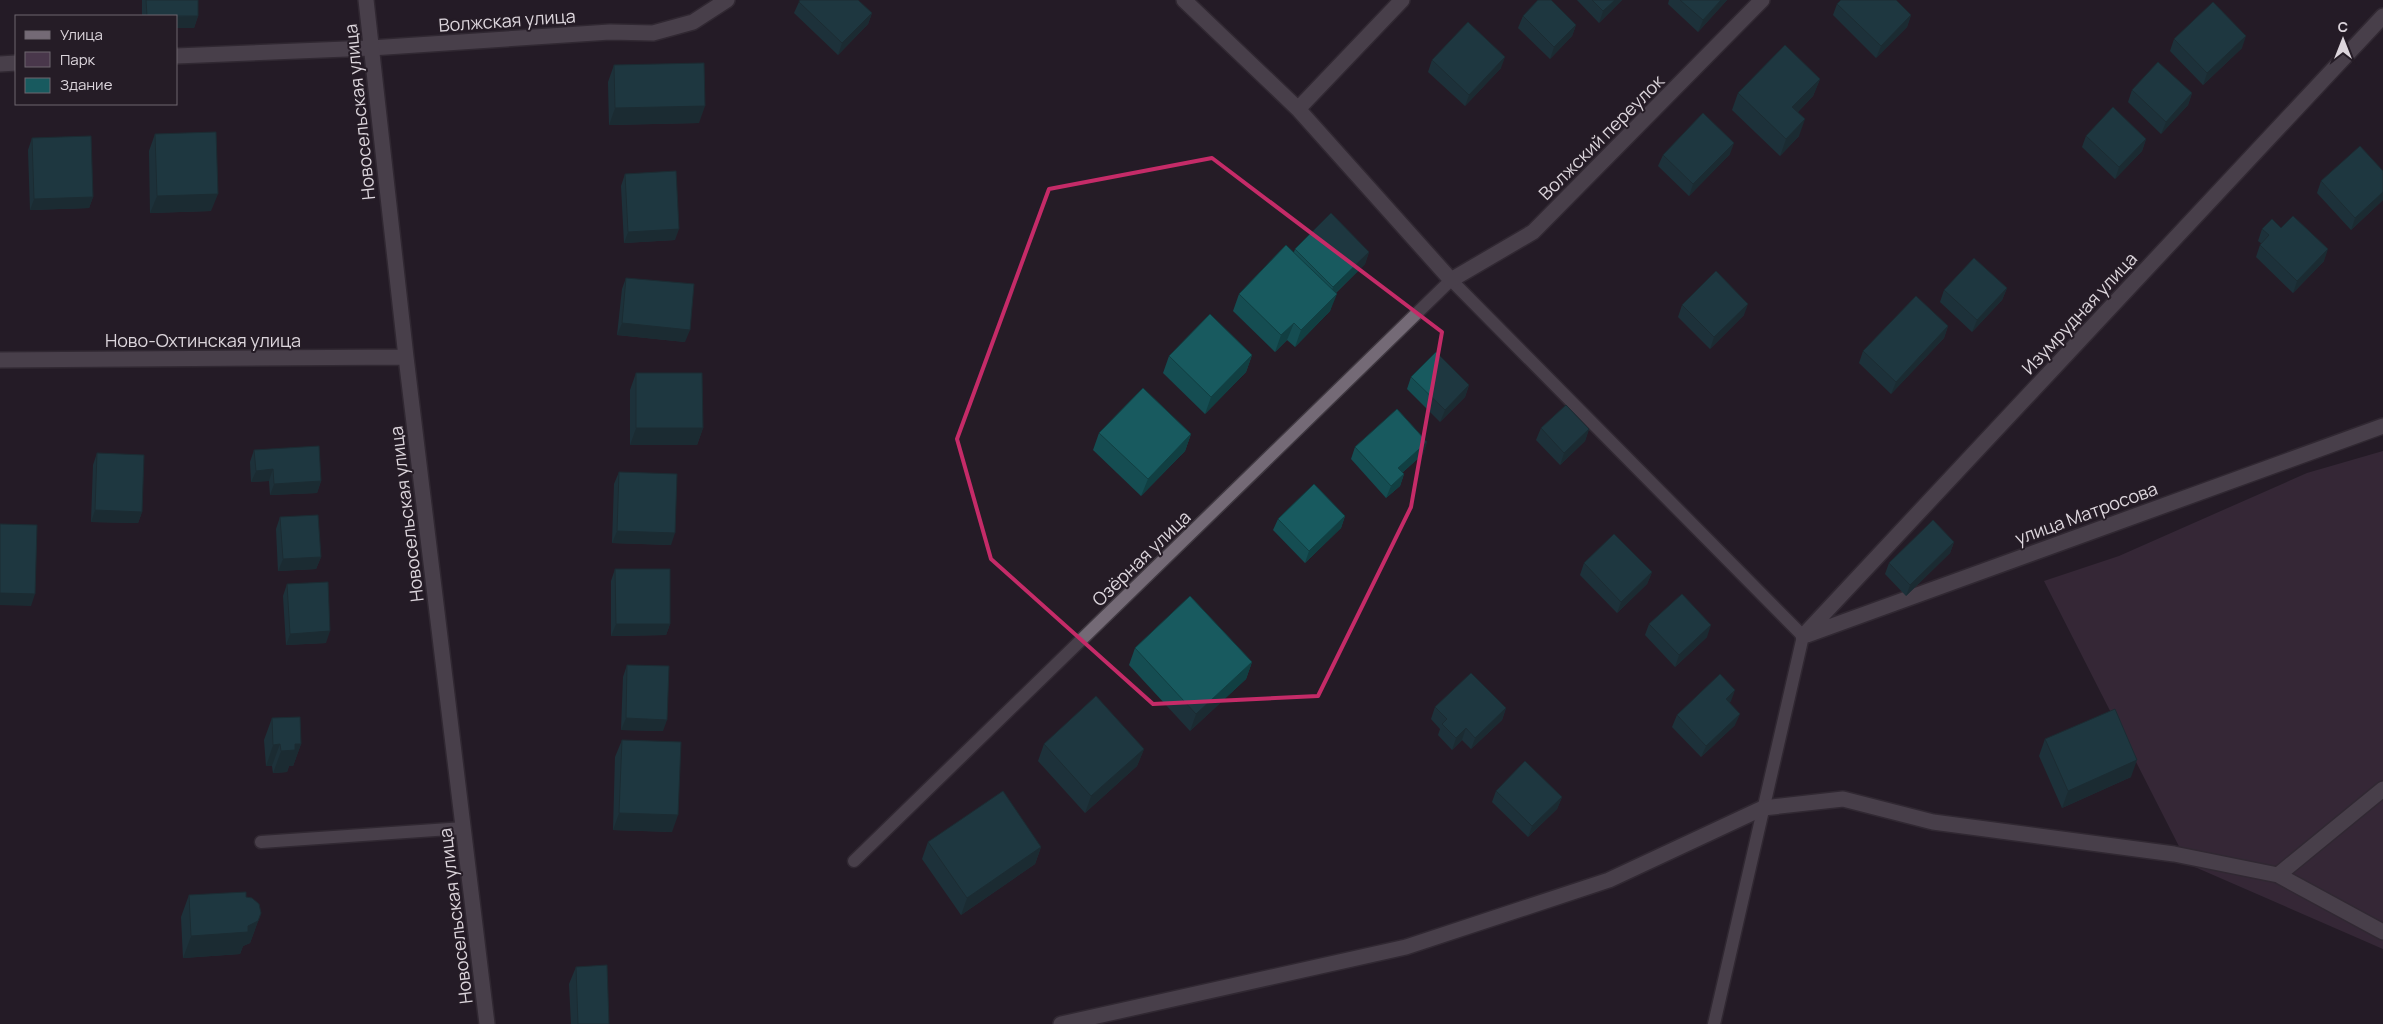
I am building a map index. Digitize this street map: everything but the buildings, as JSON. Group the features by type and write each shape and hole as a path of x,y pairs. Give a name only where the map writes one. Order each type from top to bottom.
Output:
{"street":[{"name":"Новосельская улица","path":"366,0 406,357 487,1024"},
{"name":"Волжская улица","path":"178,56 371,48 610,32 653,33 693,22 727,0"},
{"path":"1184,0 1298,109 1451,280"},
{"path":"1298,109 1402,0"},
{"name":"Волжский переулок","path":"1451,280 1534,232 1762,0"},
{"name":"Изумрудная улица","path":"1803,636 2383,16"},
{"path":"0,64 15,63"},
{"name":"Ново-Охтинская улица","path":"0,360 406,357"},
{"name":"улица Матросова","path":"1803,636 2383,426"},
{"path":"2278,875 2383,789"},
{"path":"1061,1024 1406,947 1609,880 1763,808 1843,799 1933,822 2174,854 2278,875 2383,932"}],"lane":[{"path":"1451,280 1803,636 1714,1024"},
{"name":"Озёрная улица","path":"854,861 1451,280"},
{"path":"261,842 464,828"}],"highlighted area":[{"path":"1212,158 1442,332 1411,507 1318,696 1153,704 991,559 957,439 1049,189"}],"green space":[{"path":"2383,451 2383,949 2188,864 2044,581 2119,556 2307,473"}]}
